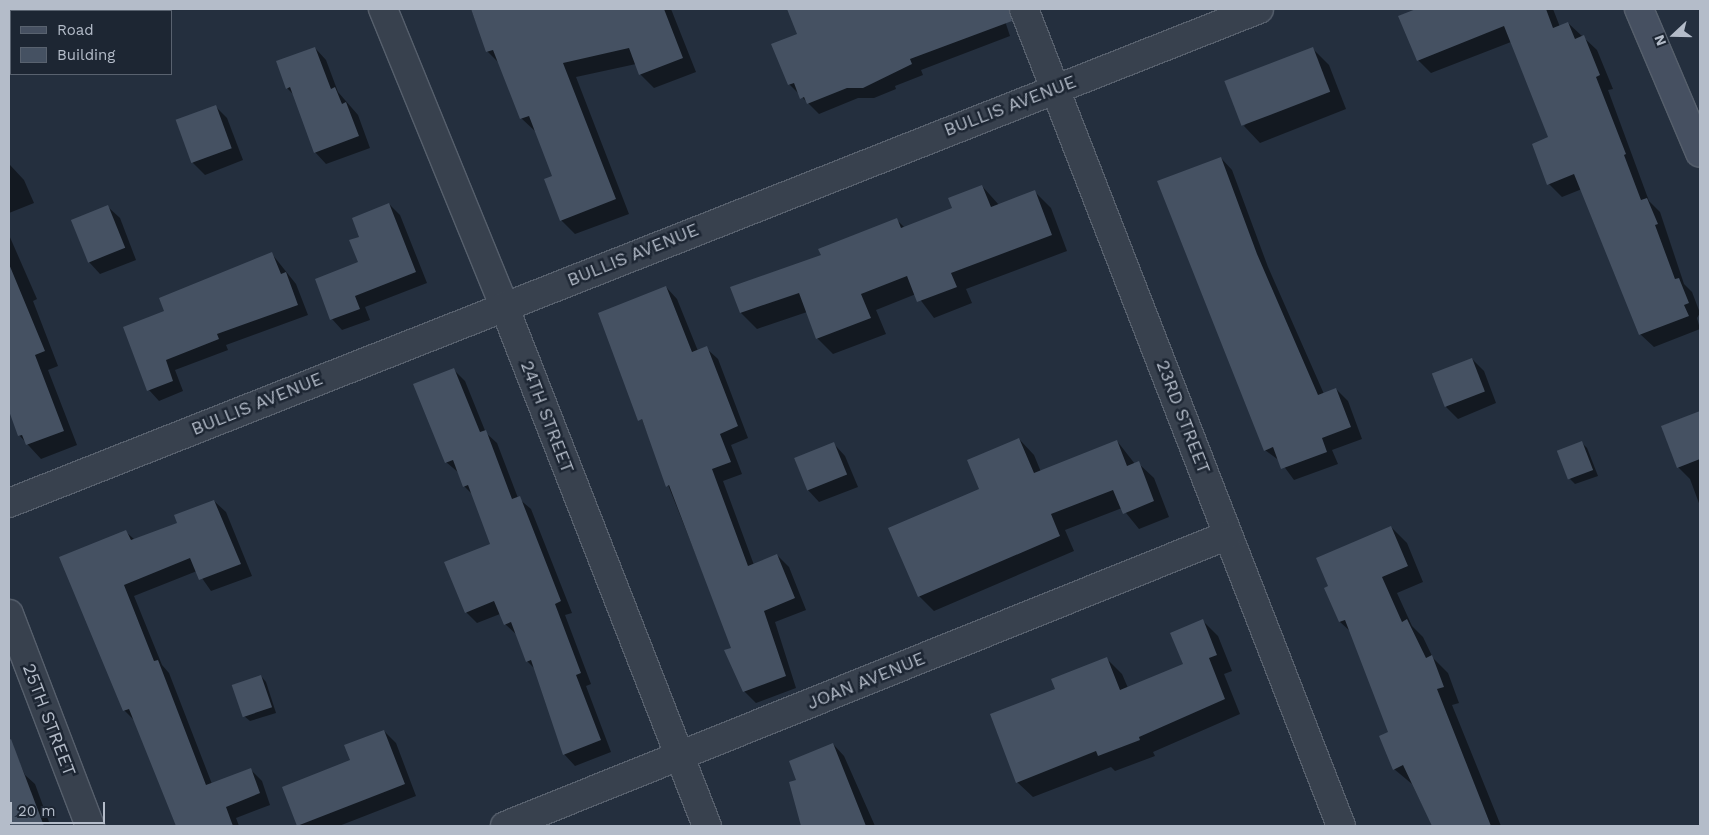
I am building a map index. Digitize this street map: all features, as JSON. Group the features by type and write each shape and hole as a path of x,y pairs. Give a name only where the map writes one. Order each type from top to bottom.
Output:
{"street":[{"name":"24TH STREET","path":"383,9 504,306 708,826"},
{"name":"23RD STREET","path":"1024,9 1341,826"},
{"name":"BULLIS AVENUE","path":"9,504 504,306 1259,9"},
{"path":"1639,9 1700,153"},
{"name":"JOAN AVENUE","path":"504,826 1228,535"},
{"name":"25TH STREET","path":"9,614 90,826"}],"building":[{"path":"471,9 664,9 683,58 639,75 629,48 563,63 616,199 560,221 544,179 552,176 529,116 520,119 493,50 486,52"},
{"path":"787,9 1009,9 1012,21 910,59 912,64 863,88 847,88 807,104 804,97 800,99 794,83 788,85 771,44 797,34"},
{"path":"1416,9 1546,9 1553,28 1568,22 1575,39 1584,35 1600,75 1596,77 1626,154 1624,155 1641,200 1647,198 1658,224 1655,225 1675,279 1679,278 1689,303 1684,305 1689,316 1639,335 1574,174 1547,185 1532,144 1548,137 1504,26 1417,61 1398,16"},
{"path":"315,47 331,89 335,87 342,104 346,102 359,136 314,153 290,87 286,89 276,61"},
{"path":"1313,47 1330,92 1242,126 1224,81"},
{"path":"216,105 232,148 191,163 176,120"},
{"path":"1221,157 1257,254 1318,395 1336,388 1351,427 1322,438 1327,452 1281,469 1273,447 1264,451 1157,181"},
{"path":"982,185 991,207 1035,190 1052,235 951,273 957,287 917,302 907,276 861,294 871,318 816,339 799,293 740,313 730,287 821,255 818,249 897,218 901,228 952,208 948,198"},
{"path":"389,203 416,272 355,296 360,309 330,320 315,279 358,262 349,240 359,237 352,218"},
{"path":"108,205 125,248 88,263 71,220"},
{"path":"272,252 281,274 286,272 298,305 217,334 219,339 166,360 173,381 147,391 123,327 164,311 159,298"},
{"path":"9,264 45,351 35,355 64,431 26,445 22,435 18,436 9,411"},
{"path":"666,286 692,352 707,346 738,426 720,434 731,462 712,469 748,566 777,554 795,598 764,611 786,676 743,692 724,650 731,648 669,485 666,487 642,419 638,421 598,313"},
{"path":"1472,358 1485,392 1445,407 1432,373"},
{"path":"454,368 480,432 486,430 512,499 520,496 561,601 555,604 581,673 576,675 601,740 563,755 531,660 526,662 511,622 504,625 494,601 465,613 444,562 490,544 468,485 463,487 453,460 445,463 413,384"},
{"path":"1700,411 1700,459 1677,468 1661,426"},
{"path":"1019,438 1034,473 1117,440 1127,466 1139,461 1154,501 1123,514 1113,490 1051,514 1060,536 918,597 888,528 979,489 967,460"},
{"path":"1582,441 1593,470 1568,480 1557,451"},
{"path":"834,442 847,474 807,491 794,458"},
{"path":"214,500 241,564 199,580 190,558 124,585 154,661 158,660 206,785 251,768 260,793 226,807 233,826 176,826 129,709 123,711 59,557 126,530 131,540 177,523 174,515"},
{"path":"1391,526 1408,566 1382,577 1402,622 1407,619 1426,658 1432,655 1444,687 1437,689 1491,826 1432,826 1403,765 1393,770 1379,736 1388,732 1345,620 1339,622 1324,588 1328,586 1316,558"},
{"path":"1203,619 1217,655 1209,658 1225,699 1139,737 1140,740 1098,756 1096,751 1016,783 990,714 1055,689 1051,679 1107,657 1120,690 1183,664 1170,633"},
{"path":"261,675 272,707 243,717 232,685"},
{"path":"384,730 405,784 297,826 282,787 350,760 344,745"},
{"path":"11,739 44,826 9,826 9,740"},
{"path":"833,743 866,826 801,826 789,782 796,780 789,761"}]}
